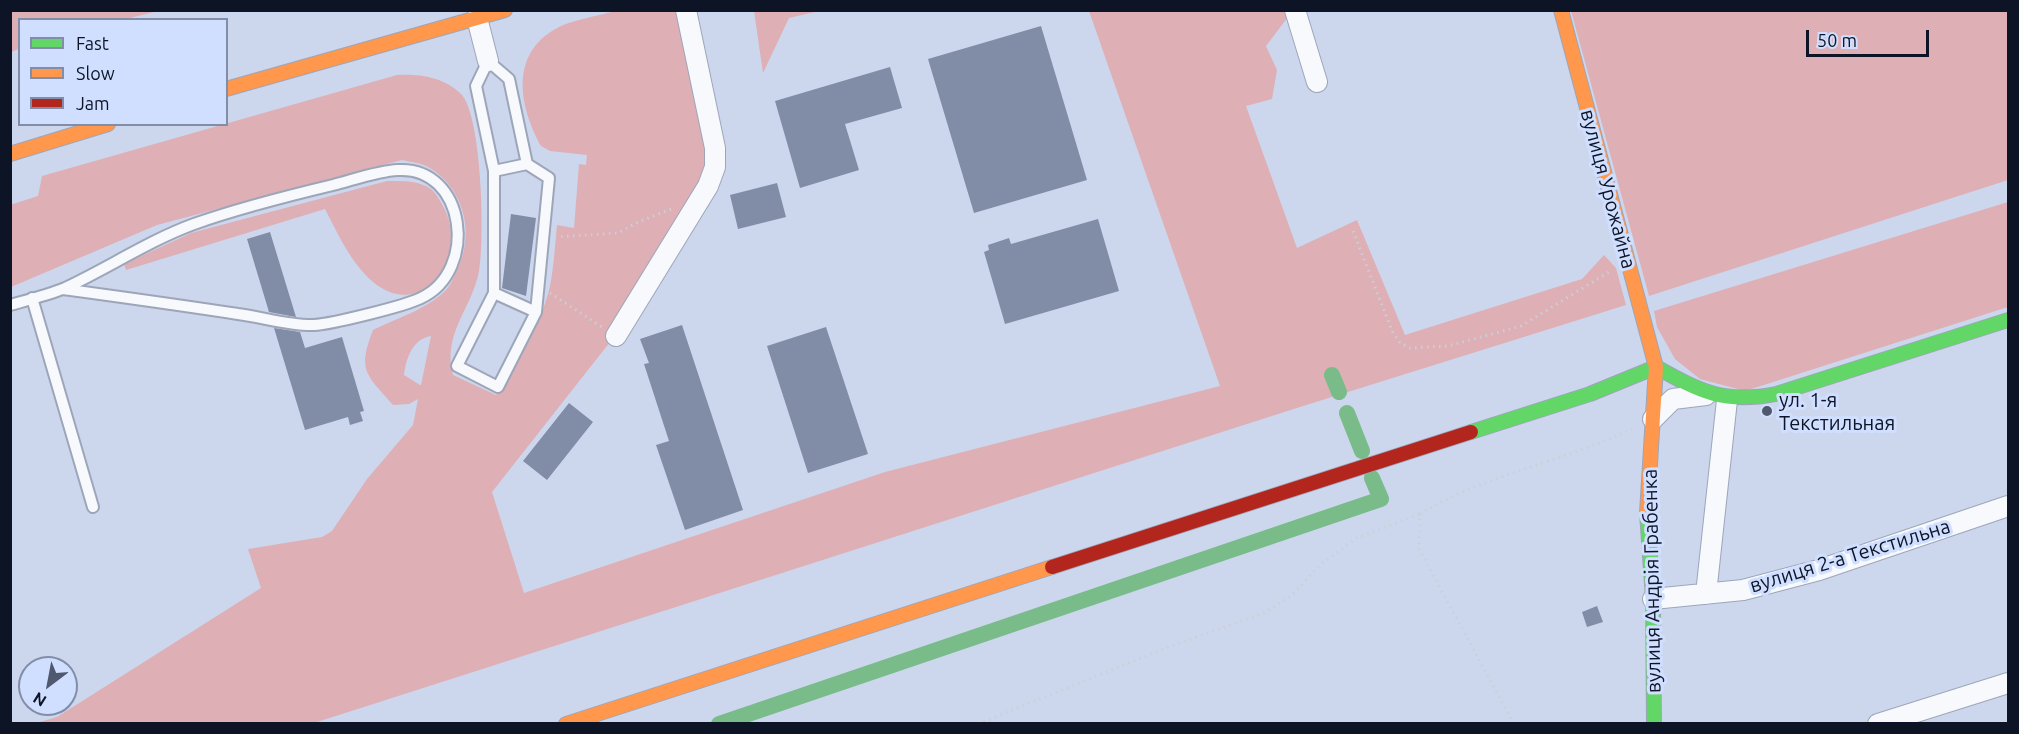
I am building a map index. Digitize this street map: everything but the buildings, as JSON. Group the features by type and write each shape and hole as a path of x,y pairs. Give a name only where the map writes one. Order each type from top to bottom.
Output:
{"street":[{"path":"228,87 505,10"},
{"path":"616,336 701,197 715,167 715,148 686,10"},
{"path":"1295,10 1317,82"},
{"name":"вулиця Урожайна","path":"1561,10 1626,262 1656,367"},
{"path":"477,18 488,61"},
{"path":"10,154 101,126"},
{"path":"566,723 1590,394 1656,367 1706,395 1727,400 1750,400 1776,394 2008,320"},
{"name":"вулиця Андрія Грабенка","path":"1653,723 1653,599 1647,507 1656,367"},
{"path":"1653,419 1673,399 1706,395"},
{"path":"1706,594 1727,400"},
{"name":"вулиця 2-а Текстильна","path":"1653,599 1743,590 1819,570 2008,506"},
{"path":"1878,723 2008,683"}],"lane":[{"path":"494,171 527,164 549,178 536,312 498,387 457,366 494,293 494,171 476,86 488,61 509,80 527,164"},
{"path":"10,305 63,289 193,225 315,190 397,170 412,171 428,177 442,188 453,208 458,227 459,242 455,259 449,274 436,289 404,304 314,325 63,289"},
{"path":"494,293 536,312"},
{"path":"32,298 93,507"}],"path":[{"path":"542,238 618,233 638,222 701,197"},
{"path":"1353,231 1393,333 1400,343 1410,348 1448,346 1521,326 1626,262"},
{"path":"538,284 591,322 616,336"},
{"path":"978,723 1171,646 1262,614 1291,596 1321,564 1357,538 1420,514 1449,497 1491,479 1601,444 1653,419"},
{"path":"1420,514 1419,549 1514,723"}],"shaded area":[{"path":"11,10 158,10 130,18 18,18 18,49 11,52"},
{"path":"754,10 819,11 789,18 763,73"},
{"path":"615,11 677,11 681,18 709,170 606,338 610,342 492,492 524,593 885,472 1220,386 1089,11 1289,11 1291,13 1266,46 1277,70 1272,99 1246,106 1297,248 1357,220 1405,335 1582,279 1604,255 1616,268 1626,305 314,723 36,723 59,716 78,716 78,704 261,588 248,549 322,537 332,531 367,479 413,425 418,399 409,404 393,405 376,386 367,371 366,355 373,330 420,309 445,291 460,263 466,236 462,209 449,185 428,167 402,160 157,225 11,287 10,205 38,196 42,176 218,126 228,126 228,123 397,75 415,75 439,80 461,94 468,106 474,126 480,179 482,233 479,271 451,346 453,375 496,395 528,343 541,315 550,286 557,225 574,228 579,164 586,165 587,155 550,151 541,146 527,113 523,80 526,64 533,49 544,37 561,26","holes":["431,336 421,385 404,375 408,356 415,345"]},
{"path":"1571,11 2008,11 2008,180 1649,296"},
{"path":"387,181 415,183 431,189 444,208 450,227 450,246 446,264 437,279 424,290 409,295 391,293 365,274 346,248 325,209 126,270 124,264 191,233"},
{"path":"2008,202 2008,307 1745,391 1700,379 1675,359 1657,327 1654,311"}],"waterway":[{"path":"1332,375 1339,392"},
{"path":"1347,413 1362,451"},
{"path":"719,724 1381,499 1372,478"}],"traffic: fast":[{"path":"1656,367 1713,394 1742,398 1758,397 1776,394 2008,320"},
{"path":"1471,432 1590,394 1656,367"},
{"path":"1647,513 1653,599 1654,724"}],"traffic: slow":[{"path":"228,88 505,10"},
{"path":"1561,10 1656,367 1647,513"},
{"path":"10,154 101,126"},
{"path":"566,724 1052,567"}],"traffic: jam":[{"path":"1052,567 1471,432"}],"place":[{"name":"ул. 1-я Текстильная","path":"1767,411"}]}
